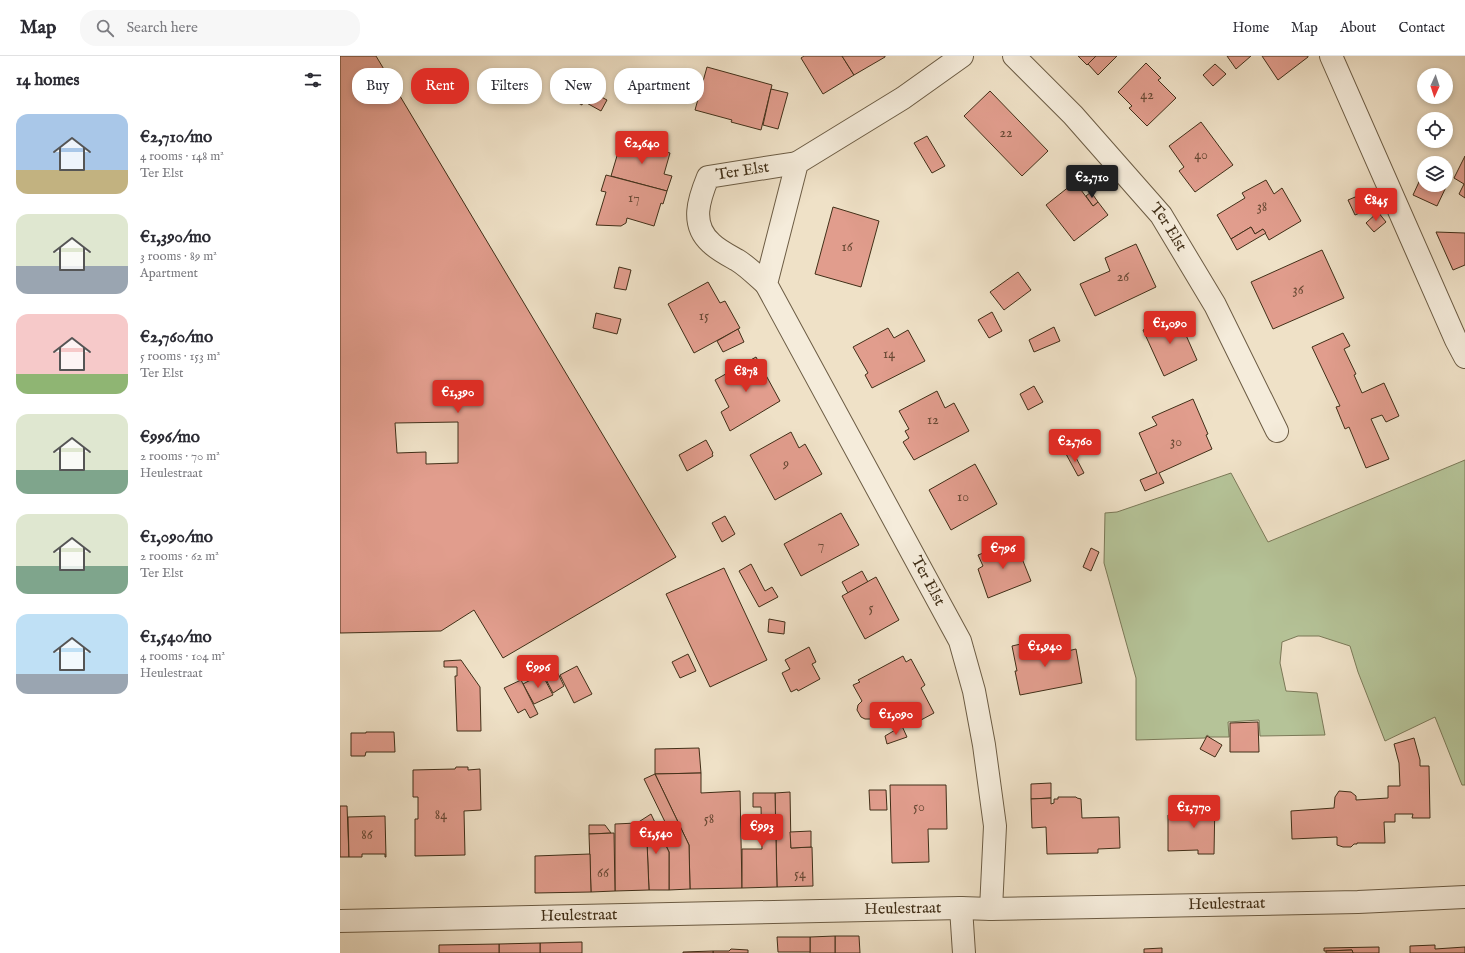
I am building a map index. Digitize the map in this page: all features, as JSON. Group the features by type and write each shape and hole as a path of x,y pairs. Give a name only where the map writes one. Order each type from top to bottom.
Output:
{"street":[{"name":"Ter Elst","path":"962,56 903,98 797,162 708,177 700,198 697,217 703,233 711,243 738,261 766,284 960,641 974,691 984,745 995,826 991,909"},
{"name":"Ter Elst","path":"1014,56 1073,114 1161,215 1215,305 1277,431"},
{"path":"1331,56 1456,340 1465,357"},
{"name":"Ter Elst","path":"766,284 797,162"},
{"name":"Heulestraat","path":"340,921 961,908 991,909 1358,902 1465,897"},
{"path":"961,908 964,953"}],"green space":[{"path":"1465,460 1465,785 1462,785 1435,717 1385,741 1358,672 1350,646 1319,636 1298,636 1282,642 1280,663 1286,691 1317,693 1325,735 1260,736 1259,720 1228,722 1229,737 1210,737 1207,735 1205,738 1136,740 1136,678 1104,563 1105,513 1117,512 1231,473 1268,542"}],"building":[{"path":"340,56 376,56 383,68 352,68 352,104 403,104 403,101 676,557 503,658 474,610 441,631 340,633","holes":["458,422 458,463 426,464 426,452 397,453 395,423"]},
{"path":"804,56 842,56 854,75 823,94 801,58"},
{"path":"842,56 885,56 885,57 854,75"},
{"path":"1078,56 1096,56 1087,65"},
{"path":"1096,56 1117,56 1098,75 1088,64"},
{"path":"1227,56 1251,56 1236,69"},
{"path":"1262,56 1308,56 1308,57 1278,80"},
{"path":"1146,63 1161,78 1158,80 1176,98 1147,126 1129,108 1132,106 1118,92"},
{"path":"1215,64 1226,74 1213,86 1203,75"},
{"path":"707,67 772,85 761,130 695,110 697,104 704,104 704,78"},
{"path":"771,89 788,93 778,129 763,125"},
{"path":"990,91 1048,151 1022,176 964,116"},
{"path":"588,104 605,104 601,111"},
{"path":"1201,122 1233,165 1195,192 1179,171 1184,167 1169,146"},
{"path":"927,136 945,166 932,173 914,143"},
{"path":"622,139 670,153 664,174 672,176 667,191 611,176"},
{"path":"1465,156 1465,198 1459,194 1464,184 1454,178"},
{"path":"606,175 667,191 663,204 661,203 654,226 627,218 626,223 621,226 596,225 606,192 601,191"},
{"path":"1266,180 1274,194 1282,188 1301,221 1269,240 1263,229 1255,234 1251,227 1231,239 1217,215 1245,198 1242,193"},
{"path":"1075,182 1093,206 1098,202 1108,215 1074,241 1046,205"},
{"path":"1417,186 1417,192 1444,192 1437,206 1413,195"},
{"path":"1372,190 1378,205 1355,215 1348,200"},
{"path":"1091,192 1098,202 1093,206 1086,196"},
{"path":"833,207 879,221 861,287 815,274"},
{"path":"1378,212 1386,222 1374,232 1366,223"},
{"path":"1251,227 1255,234 1263,229 1266,233 1237,250 1231,239"},
{"path":"1436,232 1465,233 1465,265 1453,270"},
{"path":"1136,244 1156,287 1095,316 1080,284 1110,271 1105,258"},
{"path":"1322,250 1344,298 1273,329 1251,282"},
{"path":"619,267 631,270 626,290 614,288"},
{"path":"1018,272 1031,290 1004,310 990,292"},
{"path":"708,282 720,303 725,301 740,328 694,353 668,304"},
{"path":"992,312 1002,331 989,338 978,320"},
{"path":"596,313 621,319 617,334 593,328"},
{"path":"1177,315 1197,360 1164,376 1143,330"},
{"path":"1054,327 1060,341 1034,352 1029,340"},
{"path":"888,328 894,338 908,330 925,361 872,388 865,375 868,373 853,347"},
{"path":"738,329 744,342 723,352 717,341"},
{"path":"1343,333 1350,346 1344,349 1356,374 1354,375 1362,393 1384,383 1399,416 1386,422 1382,415 1371,419 1389,459 1366,468 1349,427 1345,429 1336,407 1340,406 1312,347"},
{"path":"756,357 780,401 730,431 721,412 729,407 715,380"},
{"path":"1034,386 1043,402 1028,410 1020,394"},
{"path":"937,391 945,408 954,403 969,431 914,460 903,442 909,438 905,431 909,429 899,411"},
{"path":"1193,399 1208,434 1206,435 1212,449 1159,473 1164,483 1145,491 1140,480 1157,473 1139,433 1157,425 1152,417"},
{"path":"791,432 799,448 805,444 822,474 775,500 750,455"},
{"path":"706,440 713,453 713,456 687,471 679,455"},
{"path":"1072,450 1084,473 1078,476 1066,454"},
{"path":"975,464 997,504 951,530 929,490"},
{"path":"841,513 859,545 801,576 784,544"},
{"path":"725,516 735,534 722,542 712,523"},
{"path":"1015,541 1031,581 988,598 978,569 983,566 978,555"},
{"path":"1091,548 1099,552 1091,571 1083,567"},
{"path":"751,564 765,591 772,587 778,597 759,607 739,571"},
{"path":"724,568 767,660 710,687 666,594"},
{"path":"862,571 868,582 848,593 842,582"},
{"path":"876,577 899,620 865,639 842,596"},
{"path":"769,619 785,622 784,634 768,632"},
{"path":"1047,638 1051,655 1076,649 1082,683 1020,695 1012,646"},
{"path":"809,647 816,662 812,664 820,679 798,691 797,689 791,692 782,673 790,669 785,660"},
{"path":"688,654 696,671 680,678 672,662"},
{"path":"903,656 906,662 911,659 925,685 921,688 934,713 908,727 902,717 884,727 878,715 870,719 861,717 857,710 858,705 862,701 853,685 860,682 858,680"},
{"path":"550,657 564,686 553,693 538,664"},
{"path":"461,660 480,687 481,731 457,731 455,676 457,676 457,667 444,667 444,661"},
{"path":"577,666 592,694 574,703 560,675"},
{"path":"542,674 553,695 534,704 523,684"},
{"path":"521,680 538,714 530,718 525,709 518,713 504,688"},
{"path":"1258,722 1259,752 1230,752 1230,723"},
{"path":"902,726 907,737 887,744 885,736"},
{"path":"394,732 395,752 366,752 365,756 351,756 351,733"},
{"path":"1207,736 1222,745 1215,757 1200,749"},
{"path":"1414,738 1420,760 1420,766 1429,766 1430,818 1412,818 1413,814 1395,814 1395,822 1384,822 1385,843 1357,843 1351,847 1343,847 1337,845 1337,837 1292,839 1291,811 1334,808 1335,797 1339,791 1351,792 1356,796 1356,800 1388,798 1388,786 1400,786 1399,763 1394,744"},
{"path":"699,748 701,773 655,774 655,749"},
{"path":"456,767 468,767 468,770 480,769 481,810 464,811 465,855 415,856 415,819 418,819 418,797 413,797 413,770 455,769"},
{"path":"701,773 701,793 740,791 742,888 690,889 689,845 655,774"},
{"path":"655,774 689,845 690,889 669,890 669,852 659,832 668,828 644,779"},
{"path":"1051,783 1051,798 1031,799 1031,784"},
{"path":"890,785 946,785 947,829 928,829 929,862 892,863"},
{"path":"869,790 886,790 887,810 870,810"},
{"path":"790,792 791,848 812,847 813,886 777,887 775,793"},
{"path":"753,793 775,793 777,887 742,888 742,849 762,849 761,807 753,807"},
{"path":"1058,797 1076,797 1081,799 1082,818 1119,817 1120,848 1098,849 1098,853 1047,854 1046,827 1032,828 1031,799 1051,798 1051,804 1054,803 1054,799 1058,799"},
{"path":"1195,799 1215,799 1214,854 1198,854 1198,850 1168,851 1168,815 1196,815"},
{"path":"340,806 347,806 349,857 340,857"},
{"path":"651,814 669,852 669,890 649,890 647,842 637,823"},
{"path":"385,816 386,857 385,854 362,854 362,857 349,857 348,817"},
{"path":"637,823 647,842 649,890 615,891 615,824"},
{"path":"589,825 605,825 611,833 589,834"},
{"path":"811,831 811,847 791,848 790,832"},
{"path":"614,833 615,891 591,892 589,834"},
{"path":"590,854 591,892 535,893 535,856"},
{"path":"835,936 859,936 860,953 835,953"},
{"path":"835,936 835,953 810,953 810,937"},
{"path":"777,937 810,937 810,952 778,952"},
{"path":"582,942 582,953 540,953 540,943"},
{"path":"540,943 540,953 499,953 499,944"},
{"path":"499,944 499,953 439,953 439,945"},
{"path":"1435,945 1435,949 1465,947 1465,953 1410,953 1410,946"},
{"path":"1379,947 1379,953 1353,953 1352,950 1324,951 1324,948"},
{"path":"1162,948 1162,953 1144,953 1144,949"},
{"path":"731,949 748,950 748,953 713,953 713,951 729,951"},
{"path":"1352,950 1353,953 1326,953 1326,951"},
{"path":"713,951 713,953 683,953 683,952"}]}
